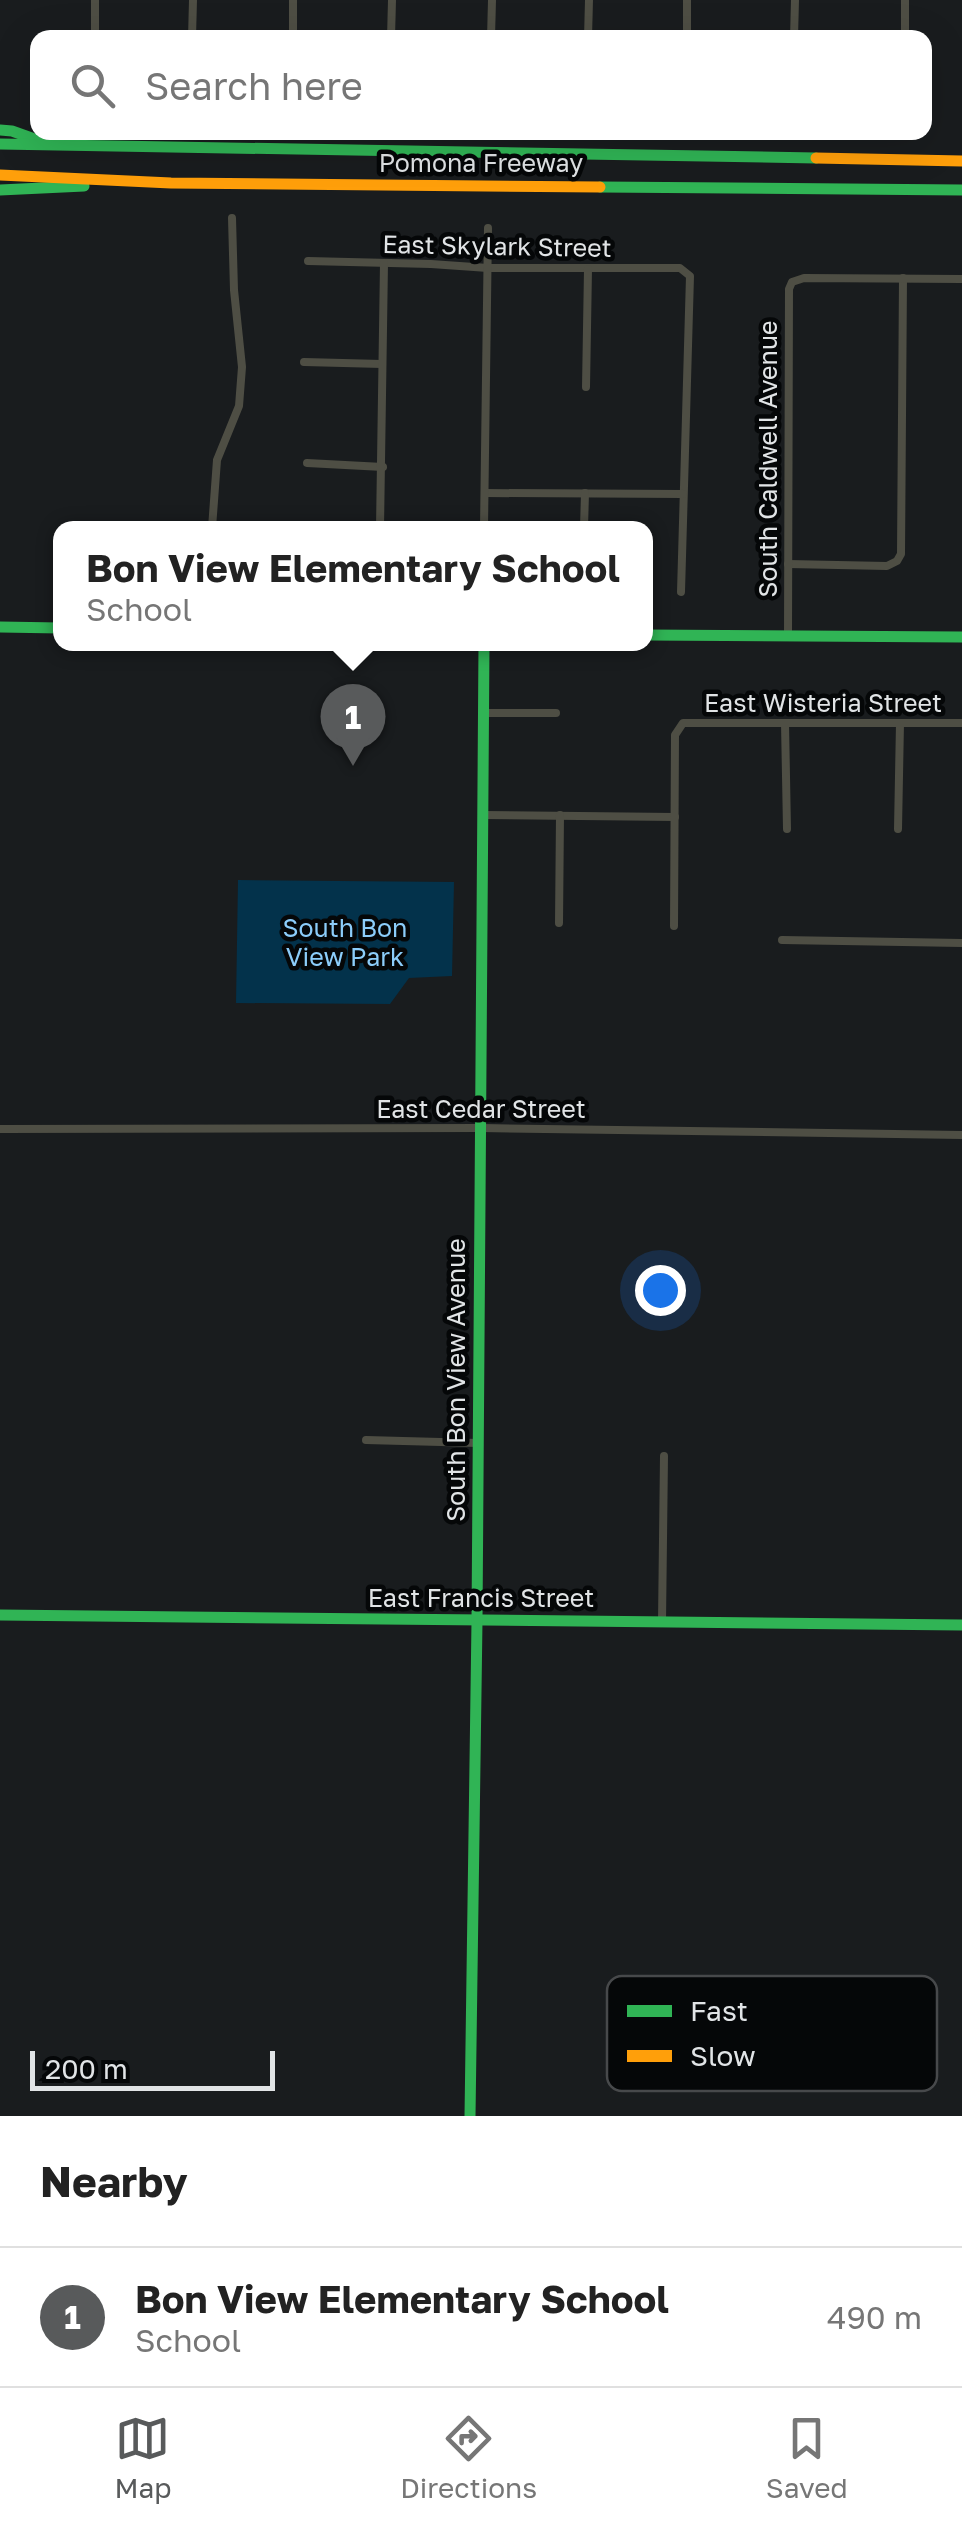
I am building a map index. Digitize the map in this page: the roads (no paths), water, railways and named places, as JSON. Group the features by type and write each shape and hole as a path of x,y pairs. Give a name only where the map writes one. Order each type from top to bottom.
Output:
{"main road":[{"path":"0,130 30,137"},
{"path":"38,140 50,144"},
{"name":"Pomona Freeway","path":"0,144 956,161"},
{"name":"Pomona Freeway","path":"0,175 172,183 960,190"},
{"path":"0,190 172,183"},
{"path":"0,627 53,628"},
{"path":"653,635 962,638"},
{"name":"South Bon View Avenue","path":"470,2116 484,651"},
{"name":"East Francis Street","path":"0,1614 962,1625"}],"street":[{"path":"94,30 95,0"},
{"path":"192,30 193,0"},
{"path":"293,30 294,0"},
{"path":"392,0 392,30"},
{"path":"491,30 492,0"},
{"path":"588,30 589,0"},
{"path":"687,0 687,30"},
{"path":"794,0 794,30"},
{"path":"905,0 905,30"},
{"path":"213,521 217,460 239,406 242,366 232,218"},
{"path":"484,521 488,228"},
{"name":"East Skylark Street","path":"308,261 686,271 690,276 684,494"},
{"path":"380,521 384,263"},
{"path":"586,387 588,269"},
{"name":"South Caldwell Avenue","path":"788,636 789,289 792,282 804,278 903,278"},
{"path":"788,564 887,566 901,554 903,278 962,279"},
{"path":"304,362 382,364"},
{"path":"307,462 382,467"},
{"path":"485,492 684,494 681,592"},
{"path":"584,521 585,494"},
{"path":"484,713 556,713"},
{"name":"East Wisteria Street","path":"675,816 675,735 684,723 962,723"},
{"path":"786,723 787,828"},
{"path":"898,829 900,723"},
{"path":"559,924 560,814"},
{"path":"483,815 675,816 674,926"},
{"path":"782,940 962,943"},
{"name":"East Cedar Street","path":"0,1129 480,1128 962,1134"},
{"path":"366,1440 478,1444"},
{"path":"662,1622 664,1456"}],"place":[{"name":"Bon View Elementary School","path":"353,766"}],"park label":[{"name":"South Bon View Park","path":"345,942"}]}
